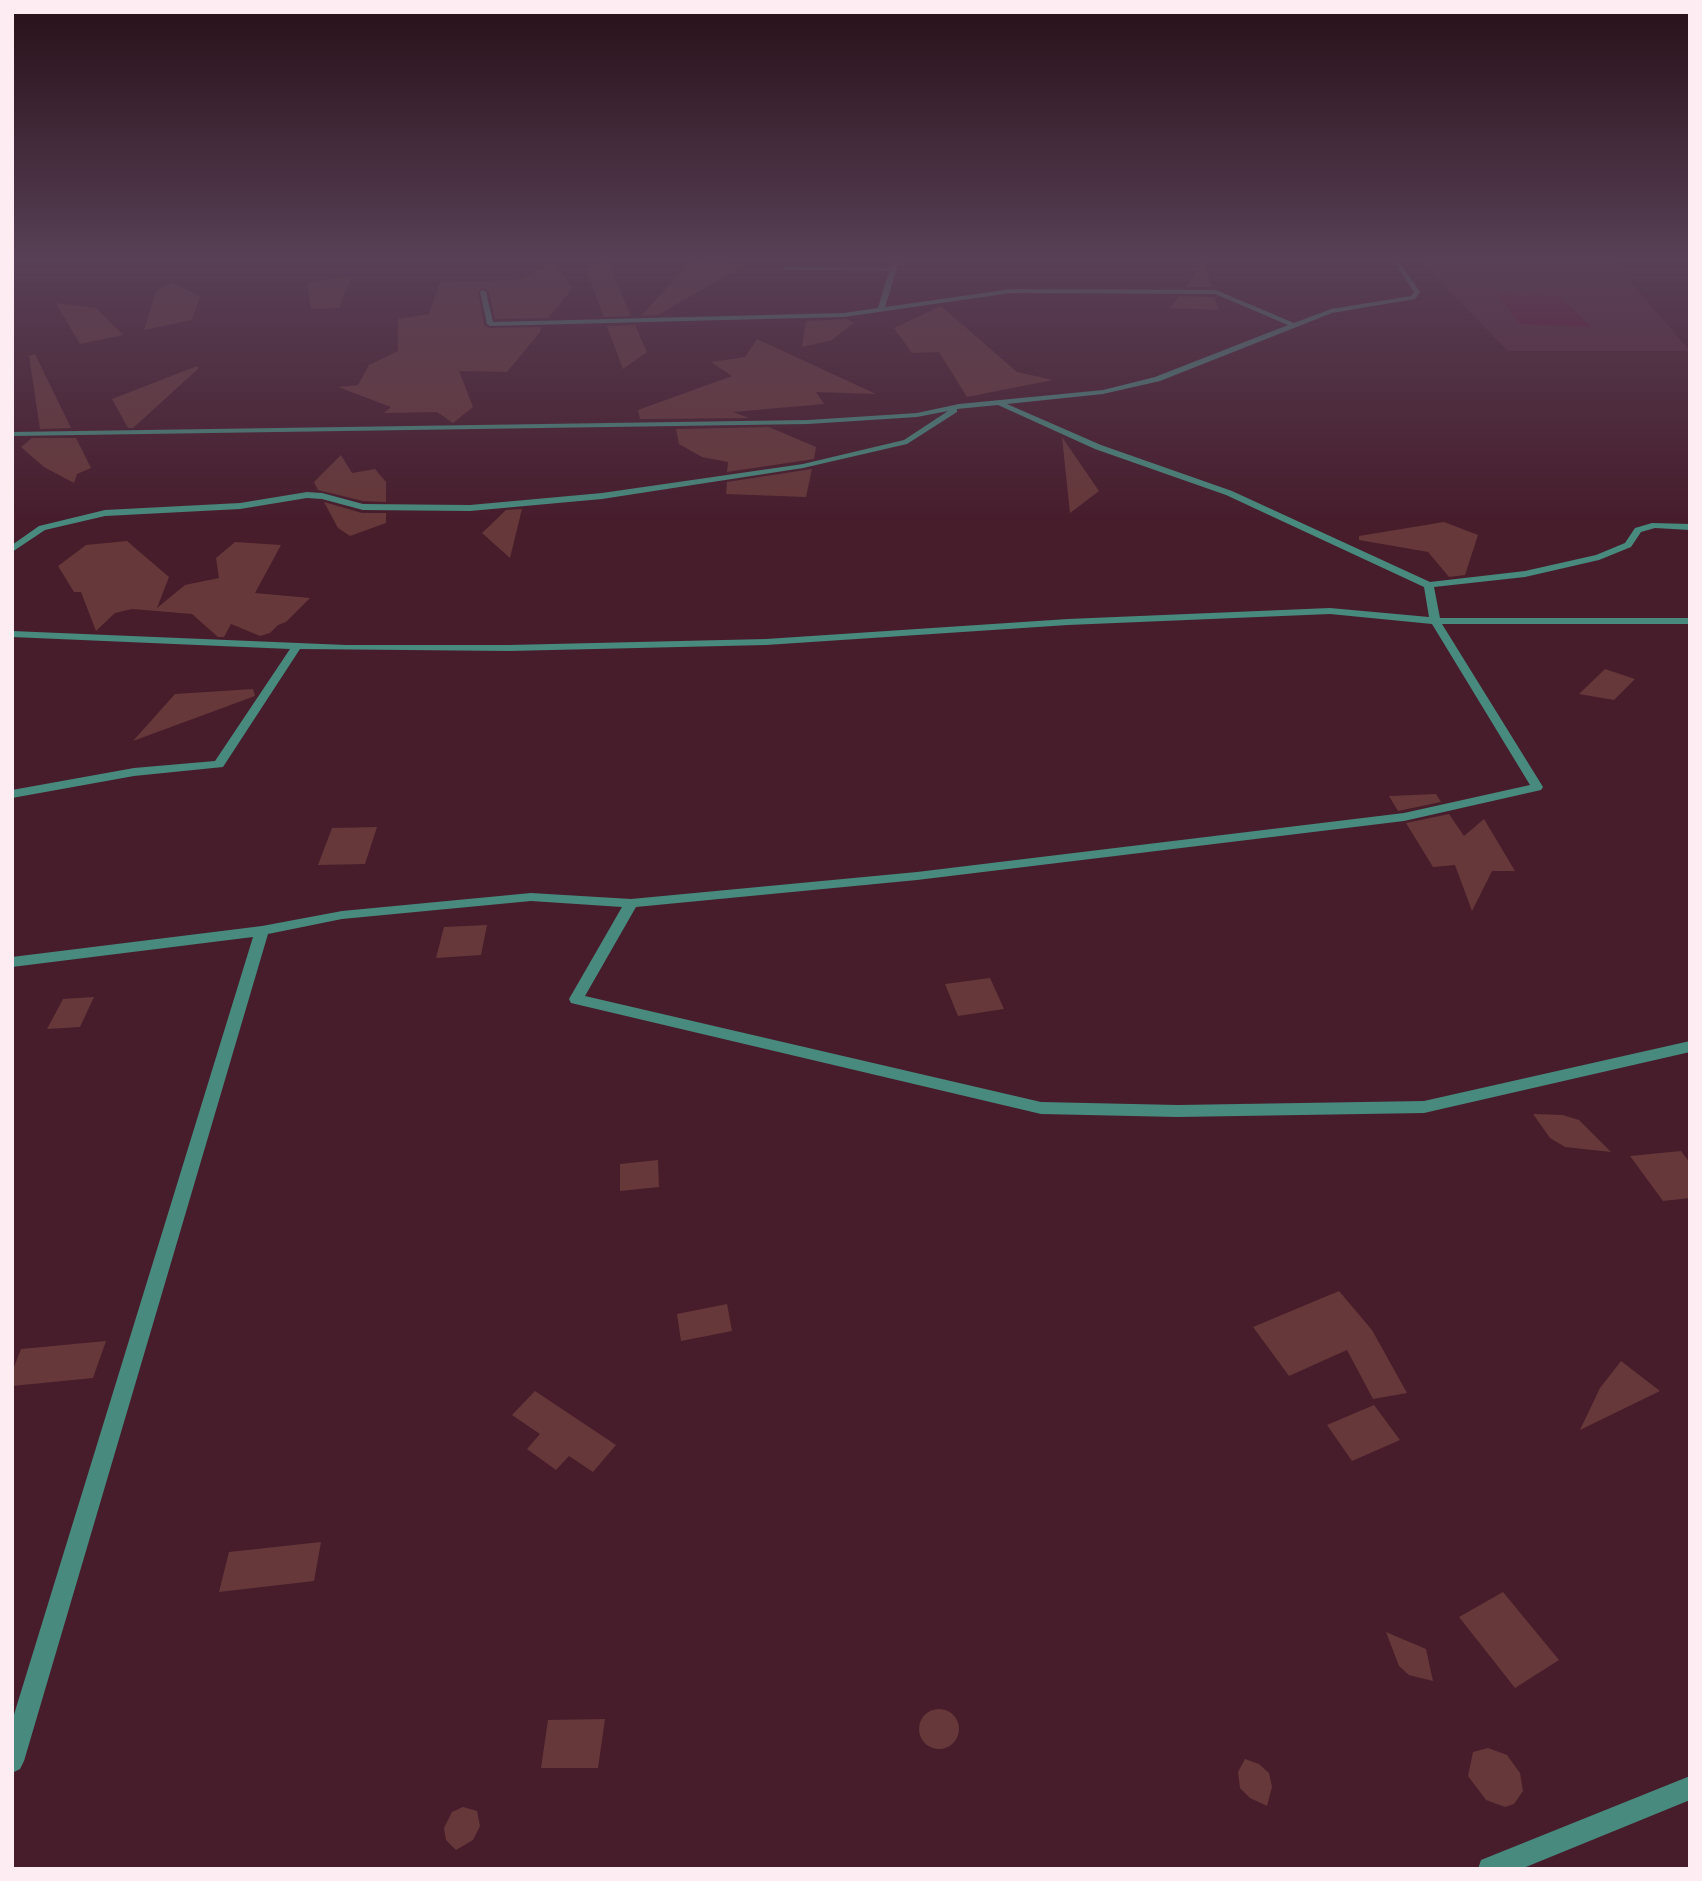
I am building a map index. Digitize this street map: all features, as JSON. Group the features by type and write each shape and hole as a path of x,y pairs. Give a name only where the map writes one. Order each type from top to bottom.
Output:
{"street":[{"path":"12,435 808,422 917,415 959,406 1001,404 1102,391 1157,379 1241,346"},
{"path":"1001,404 1098,447 1229,493 1429,585 1525,574 1599,557 1628,545 1638,530 1655,525 1690,527"},
{"path":"12,549 42,528 105,513 240,506 307,495 322,496 363,507 470,508 656,488 803,466 907,442 959,406"},
{"path":"12,962 262,930 342,915 531,897 631,903 917,876 1404,817 1536,787 1435,621 1429,585"},
{"path":"12,634 297,646 509,648 766,642 1068,622 1331,611 1435,621 1690,621"},
{"path":"12,794 134,772 219,764 297,646"},
{"path":"631,903 576,999 1041,1108 1178,1111 1424,1107 1690,1046"},
{"path":"12,1761 262,930"},
{"path":"1490,1869 1690,1788"}],"shaded area":[{"path":"1503,346 1686,346 1690,351 1508,351"}],"building":[{"path":"398,346 529,346 507,372 459,371 473,407 453,423 437,412 384,413 391,407 338,387 358,385 369,365 398,351"},
{"path":"614,346 644,346 647,352 623,369"},
{"path":"752,346 772,346 876,394 816,392 824,404 733,412 749,418 640,419 638,410 732,376 711,362 745,357"},
{"path":"907,346 987,346 1017,372 1053,380 967,397 939,352 912,353"},
{"path":"35,354 71,428 40,429 29,356"},
{"path":"197,366 199,368 133,428 128,428 112,399"},
{"path":"769,427 816,447 814,459 727,472 728,462 702,457 679,444 676,429"},
{"path":"1062,437 1099,491 1070,513"},
{"path":"32,438 76,438 91,468 77,474 74,483 44,467 21,447"},
{"path":"341,455 352,473 375,469 386,482 386,502 363,501 318,490 314,482"},
{"path":"812,469 806,497 726,494 727,482"},
{"path":"324,502 362,513 386,513 386,523 350,536 338,528"},
{"path":"522,509 510,558 482,533 506,510"},
{"path":"1444,522 1478,535 1465,575 1449,577 1428,552 1359,540 1359,536"},
{"path":"127,541 169,577 157,608 185,585 219,578 216,558 235,542 281,545 255,593 310,598 286,622 260,636 231,624 224,637 218,637 192,614 132,609 115,613 96,631 81,592 74,592 58,566 86,545"},
{"path":"1605,669 1635,679 1614,700 1579,694"},
{"path":"253,689 255,696 133,741 175,694"},
{"path":"1436,794 1441,802 1398,811 1389,796"},
{"path":"1449,814 1464,836 1484,819 1515,871 1492,871 1472,911 1455,865 1433,867 1406,823"},
{"path":"377,827 365,864 318,865 332,828"},
{"path":"487,925 481,955 436,958 444,927"},
{"path":"990,978 1004,1009 958,1016 945,984"},
{"path":"94,997 80,1027 47,1029 63,999"},
{"path":"1533,1114 1563,1115 1579,1120 1611,1152 1565,1147 1550,1138"},
{"path":"1681,1151 1690,1163 1690,1198 1663,1201 1630,1156"},
{"path":"658,1160 659,1187 620,1191 620,1164"},
{"path":"1339,1291 1372,1330 1407,1393 1373,1399 1347,1350 1289,1376 1253,1327"},
{"path":"727,1304 732,1331 681,1341 677,1314"},
{"path":"106,1341 93,1378 12,1386 12,1372 21,1349"},
{"path":"1621,1361 1660,1391 1580,1430 1600,1388"},
{"path":"535,1391 616,1445 593,1472 569,1456 556,1470 527,1449 540,1434 512,1415"},
{"path":"1374,1405 1400,1440 1352,1461 1327,1425"},
{"path":"321,1542 314,1581 219,1592 229,1552"},
{"path":"1503,1592 1559,1660 1515,1688 1459,1617"},
{"path":"1386,1632 1426,1649 1433,1681 1409,1675 1399,1666"},
{"path":"939,1709 947,1710 953,1715 958,1721 958,1737 953,1743 947,1748 939,1749 931,1748 925,1743 920,1737 919,1729 920,1721 925,1715 931,1710"},
{"path":"605,1719 598,1768 541,1768 548,1720"},
{"path":"1488,1748 1507,1755 1520,1773 1523,1791 1514,1804 1505,1807 1486,1800 1468,1776 1473,1752"},
{"path":"1245,1759 1259,1764 1269,1773 1272,1787 1267,1806 1250,1798 1240,1788 1238,1772"},
{"path":"463,1807 477,1811 480,1826 473,1840 456,1850 446,1840 444,1828 452,1812"}]}
